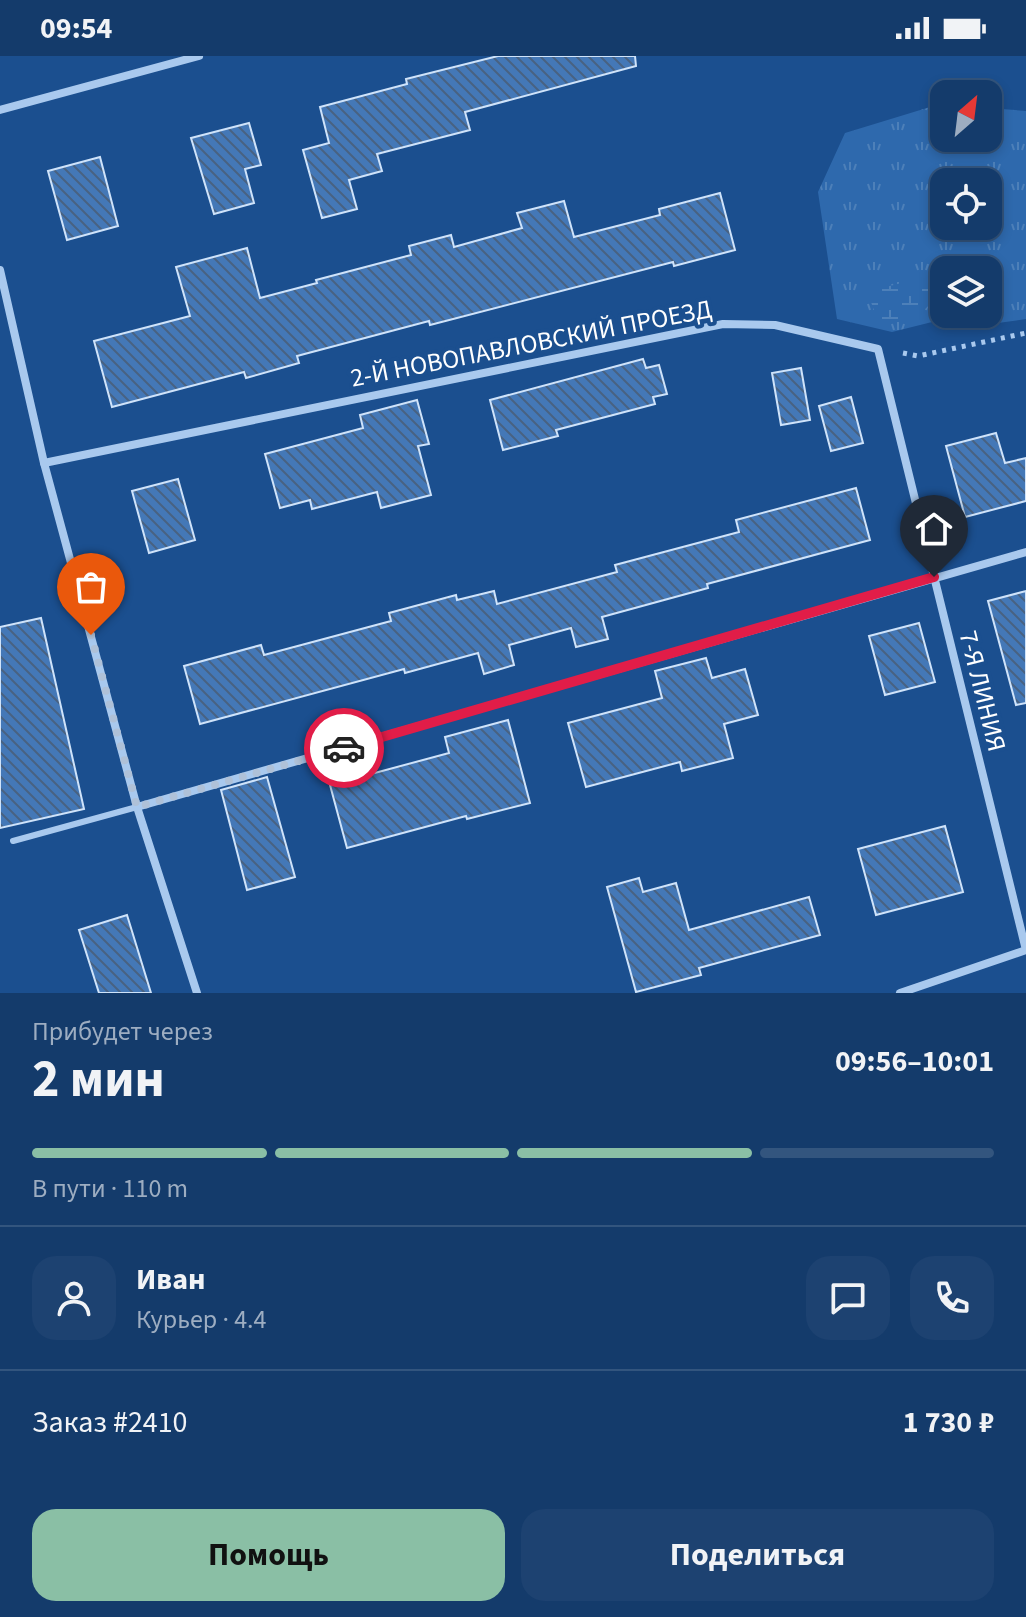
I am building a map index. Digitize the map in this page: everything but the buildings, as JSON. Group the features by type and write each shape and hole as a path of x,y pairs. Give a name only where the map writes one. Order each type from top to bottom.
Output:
{"street":[{"path":"0,110 199,56"},
{"path":"0,270 44,463 137,807 197,993"},
{"name":"2-Й НОВОПАВЛОВСКИЙ ПРОЕЗД","path":"44,463 723,324 775,325 878,349"},
{"name":"7-Я ЛИНИЯ","path":"878,349 1026,950"},
{"path":"137,807 1026,552"},
{"path":"900,993 1026,950"}],"lane":[{"path":"13,841 137,807"}],"path":[{"path":"878,349 918,356 1026,333"}],"green space":[{"path":"930,107 930,152 1002,152 1002,109 1026,111 1026,319 1002,322 1002,256 930,256 930,322 892,332 837,319 818,192 845,133"},
{"path":"921,278 930,282 930,304 910,317 877,319 871,302 882,288"}],"way so far":[{"path":"91,635 137,807 344,748"}],"route":[{"path":"344,748 934,577"}]}
